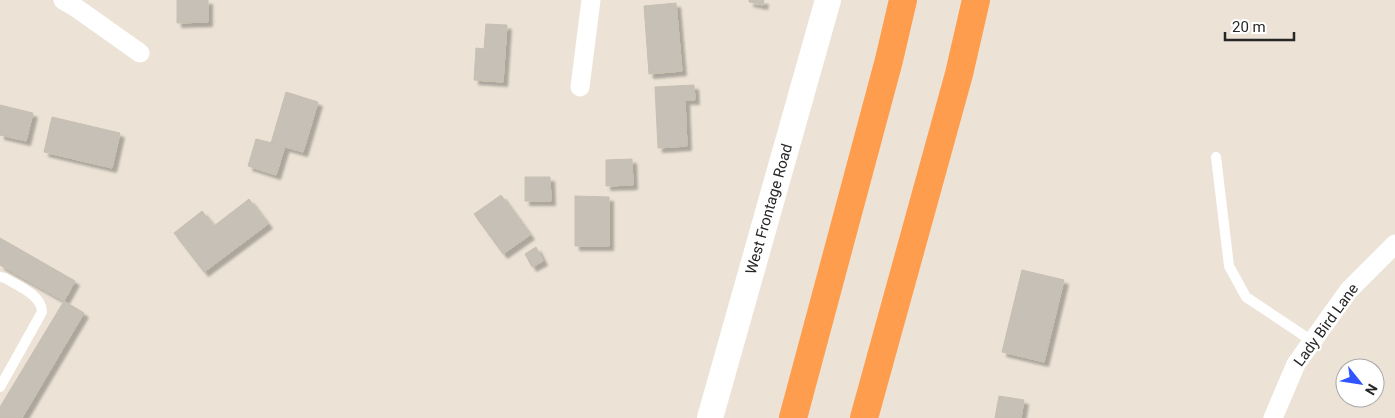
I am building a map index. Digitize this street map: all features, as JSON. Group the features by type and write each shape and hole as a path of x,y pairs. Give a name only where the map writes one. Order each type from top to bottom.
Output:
{"highway":[{"path":"793,418 903,0"},
{"path":"864,418 914,242 959,74 976,0"},
{"path":"877,418 914,242"}],"street":[{"path":"580,86 591,0"},
{"name":"West Frontage Road","path":"710,418 828,0"},
{"path":"72,2 140,54"},
{"name":"Lady Bird Lane","path":"1273,418 1296,364 1312,341 1349,290 1395,244"}],"lane":[{"path":"1216,157 1229,266 1246,297 1312,341"},
{"path":"0,277 5,278 36,298 42,306 42,312 0,387"}],"building":[{"path":"177,0 208,0 208,22 177,23"},
{"path":"749,0 764,0 763,5 749,2"},
{"path":"676,3 682,71 649,74 644,6"},
{"path":"486,24 507,25 503,82 474,80 476,48 484,49"},
{"path":"694,85 695,100 685,100 687,146 658,148 655,87"},
{"path":"286,92 318,102 303,152 271,143"},
{"path":"0,105 33,113 26,141 0,135"},
{"path":"52,117 120,133 112,168 44,152"},
{"path":"256,139 285,146 276,175 248,166"},
{"path":"632,159 633,185 606,186 606,160"},
{"path":"525,177 550,177 551,201 525,201"},
{"path":"501,195 530,235 503,254 474,214"},
{"path":"575,196 609,197 609,246 575,246"},
{"path":"249,199 268,224 204,272 174,233 202,211 214,226"},
{"path":"0,238 75,281 64,301 0,265"},
{"path":"536,247 543,261 532,267 525,254"},
{"path":"1022,270 1064,280 1044,362 1002,352"},
{"path":"64,301 84,313 22,418 0,418 0,407"},
{"path":"999,396 1024,400 1021,418 995,418"}]}
